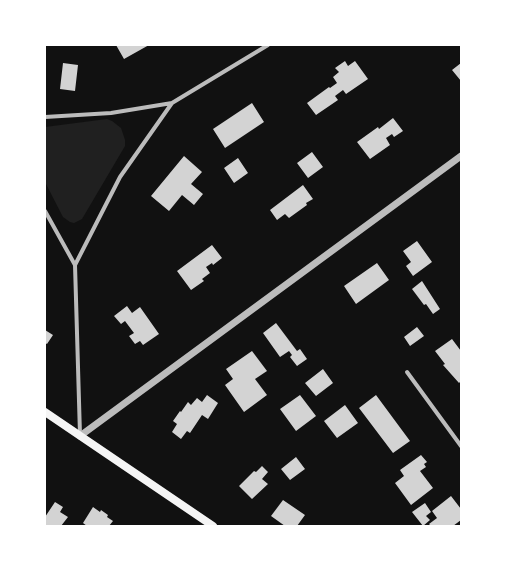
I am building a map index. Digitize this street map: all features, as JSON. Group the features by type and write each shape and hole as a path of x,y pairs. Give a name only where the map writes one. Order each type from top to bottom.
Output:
{"main road":[{"path":"45,412 213,526"}],"street":[{"path":"45,117 111,113 172,103 268,45"},
{"path":"75,265 120,178 172,103"},
{"path":"80,436 461,156"},
{"path":"45,211 75,265 80,436"},
{"path":"407,372 461,446"}],"shaded area":[{"path":"107,119 121,128 125,140 125,146 82,219 74,223 70,222 63,217 45,182 45,127"}],"building":[{"path":"116,45 149,45 124,59"},
{"path":"345,61 348,66 355,61 368,79 346,94 343,90 335,96 338,100 316,115 307,103 337,83 333,77 339,72 335,68"},
{"path":"63,63 78,65 75,91 60,89"},
{"path":"461,63 461,81 452,70"},
{"path":"252,103 264,122 225,148 213,129"},
{"path":"393,118 403,131 394,137 392,134 386,138 390,145 370,159 357,142 378,127 379,129"},
{"path":"312,152 323,167 308,178 297,163"},
{"path":"184,156 202,172 191,184 203,194 194,205 182,195 169,211 151,196"},
{"path":"238,158 248,173 234,183 224,168"},
{"path":"303,185 313,199 306,203 307,205 289,218 285,214 277,220 270,210"},
{"path":"417,241 432,262 413,276 406,266 411,262 403,251"},
{"path":"212,245 222,258 213,265 212,263 206,267 210,273 202,279 204,281 191,290 177,271"},
{"path":"377,263 389,280 356,304 344,286"},
{"path":"422,281 440,309 433,314 412,289"},
{"path":"127,306 132,313 140,307 159,334 143,345 140,341 135,344 129,336 134,333 125,321 121,324 114,316"},
{"path":"276,323 297,351 300,349 307,359 297,366 290,357 292,355 289,351 280,357 263,333"},
{"path":"417,327 424,336 410,346 404,337"},
{"path":"45,330 53,335 47,344 45,343"},
{"path":"452,339 461,351 461,381 459,383 443,365 445,364 435,351"},
{"path":"252,351 267,371 255,379 267,395 244,412 225,385 233,379 226,369"},
{"path":"323,369 333,383 316,396 305,383"},
{"path":"207,395 218,403 208,419 202,415 190,433 187,431 181,439 172,432 177,424 173,421 188,402 191,405 197,398 202,402"},
{"path":"300,395 316,416 296,431 280,409"},
{"path":"376,395 410,441 393,453 359,408"},
{"path":"345,405 358,423 337,438 324,421"},
{"path":"421,455 427,462 424,464 426,467 420,471 433,488 411,505 395,483 404,476 400,470"},
{"path":"296,457 305,469 290,480 281,469"},
{"path":"262,466 268,472 262,479 268,484 252,499 239,486 254,471 256,472"},
{"path":"451,496 461,509 461,520 453,526 431,526 429,524 437,518 432,511"},
{"path":"283,500 305,515 297,526 285,526 271,516"},
{"path":"55,502 63,507 60,512 68,517 61,526 45,526 45,517"},
{"path":"425,503 431,512 426,516 430,520 423,526 412,512"},
{"path":"93,507 108,515 107,517 113,521 109,526 87,526 83,523"}]}
